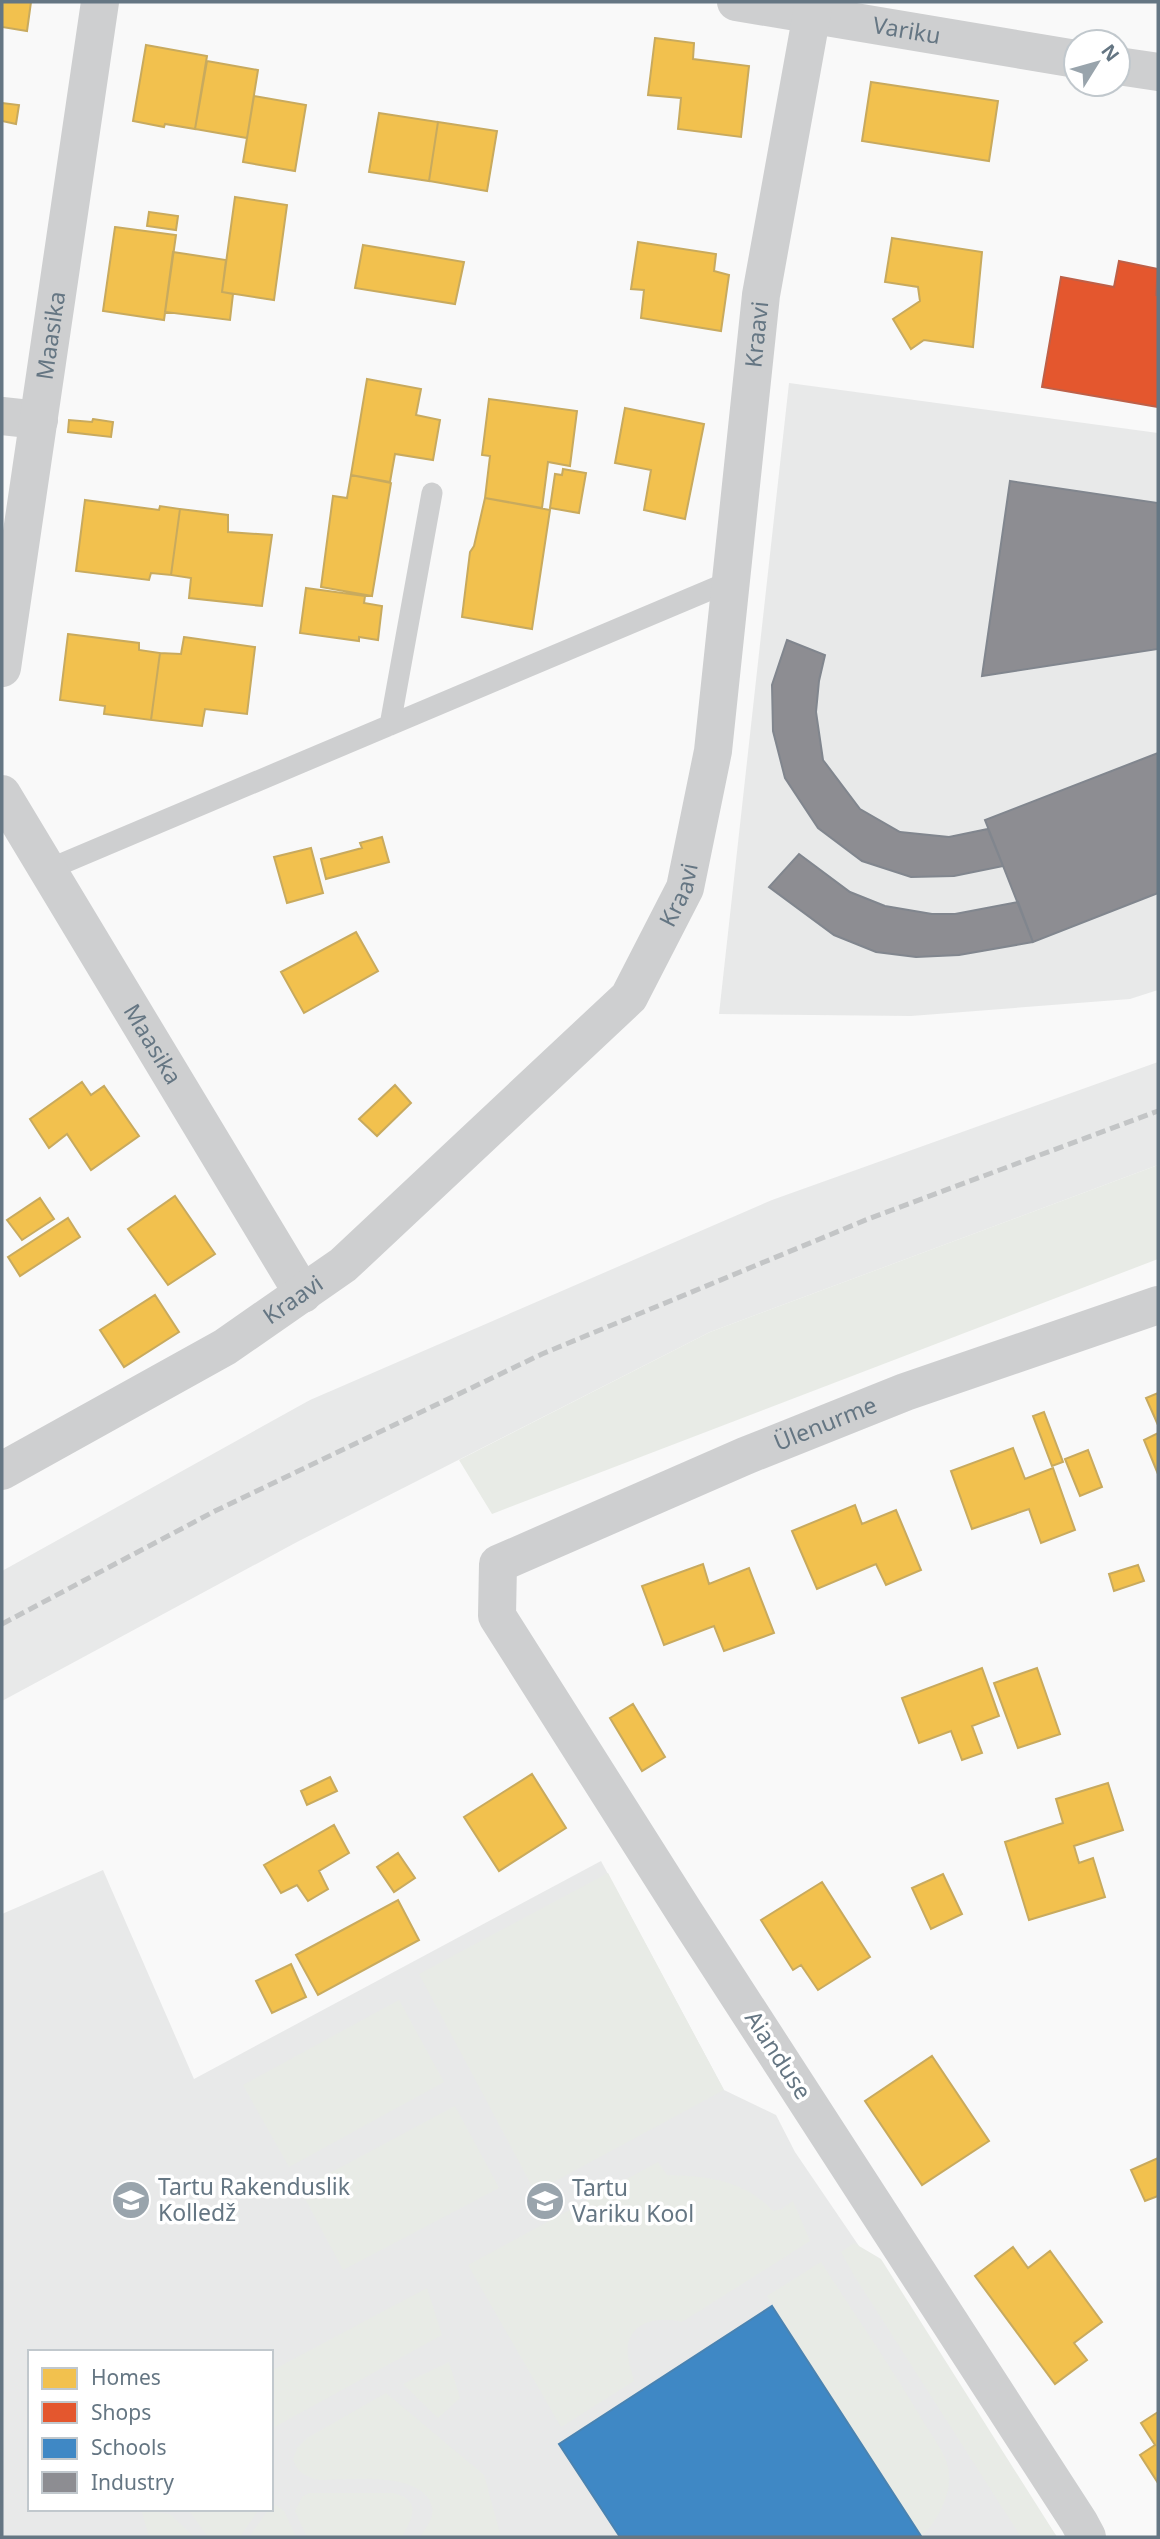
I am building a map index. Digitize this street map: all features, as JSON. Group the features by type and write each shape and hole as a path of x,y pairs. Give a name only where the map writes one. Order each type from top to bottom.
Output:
{"street":[{"name":"Maasika","path":"2,668 20,418 100,2"},
{"name":"Variku","path":"736,2 813,9 1062,56"},
{"name":"Kraavi","path":"2,1471 225,1347 303,1294 366,1245 629,997 685,888 713,751 761,295 813,9"},
{"path":"1132,68 1158,72"},
{"name":"Maasika","path":"2,794 303,1294"},
{"name":"Ülenurme","path":"498,1564 745,1455 905,1392 1158,1305"},
{"name":"Aianduse","path":"498,1564 497,1616 1087,2537"}],"lane":[{"path":"390,725 432,493"},
{"path":"47,870 731,581"}],"shaded area":[{"path":"789,383 1158,433 1158,990 1130,999 911,1016 719,1014"},
{"path":"1158,1062 1158,1165 710,1332 297,1542 2,1701 2,1571 310,1400 772,1200"},
{"path":"1158,1165 1158,1259 492,1514 459,1460 710,1332"},
{"name":"Tartu Variku Kool","path":"601,1861 724,2090 776,2115 795,2152 1057,2537 2,2537 2,1914 103,1870 194,2079"},
{"path":"608,1873 724,2090 535,2192 419,1974"},
{"path":"399,2000 444,2082 289,2167 243,2085"},
{"path":"455,2106 499,2188 343,2270 300,2189"},
{"path":"658,2162 667,2175 711,2179 738,2186 773,2211 782,2209 793,2201 810,2241 682,2322 654,2321 635,2330 628,2347 634,2381 561,2427 468,2265"},
{"path":"854,2243 881,2259 1057,2537 1021,2537 855,2277 841,2252"},
{"path":"821,2262 945,2458 949,2483 944,2503 934,2522 921,2536 767,2296"},
{"path":"427,2288 442,2335 273,2428 273,2370"},
{"path":"449,2362 460,2398 438,2418 403,2384"},
{"path":"386,2393 484,2475 501,2537 420,2537 433,2511 426,2495 415,2487 383,2480 319,2480 306,2476 297,2468 293,2460 297,2448 307,2438"},
{"path":"309,2493 393,2493 408,2500 412,2516 402,2537 307,2537 295,2511 302,2497"},
{"path":"276,2505 284,2511 296,2537 249,2537 268,2511 273,2511"},
{"path":"142,2511 170,2514 194,2537 149,2537"},
{"path":"189,2511 258,2511 240,2537 208,2537"}],"building: Homes":[{"path":"2,2 31,2 27,31 2,27"},
{"path":"655,38 694,43 693,59 749,66 741,137 678,129 681,98 648,95"},
{"path":"146,45 207,56 195,129 133,121"},
{"path":"207,61 258,70 247,138 195,129"},
{"path":"871,82 998,101 989,161 862,141"},
{"path":"254,96 306,105 295,171 243,162"},
{"path":"2,103 19,105 16,124 2,121"},
{"path":"379,113 438,122 429,181 369,172"},
{"path":"438,122 497,131 487,191 429,181"},
{"path":"235,197 287,205 274,300 222,292"},
{"path":"149,212 178,216 176,230 147,226"},
{"path":"115,227 176,235 164,320 103,311"},
{"path":"892,238 982,252 973,347 924,340 911,349 893,319 920,301 918,287 885,282"},
{"path":"638,242 716,254 714,271 729,275 721,331 641,318 644,290 631,289"},
{"path":"363,245 464,262 455,304 355,288"},
{"path":"173,252 226,260 222,292 233,294 230,320 165,312"},
{"path":"367,379 421,389 416,415 440,420 433,460 395,454 390,482 351,475"},
{"path":"489,399 577,411 570,466 548,462 542,508 485,498 490,456 482,455"},
{"path":"625,408 704,424 685,519 644,510 651,470 615,463"},
{"path":"93,419 113,422 111,437 68,432 69,420 92,422"},
{"path":"563,469 586,473 579,513 550,508 555,474 562,475"},
{"path":"351,475 391,483 372,596 321,587 333,496 347,498"},
{"path":"485,498 550,510 532,629 462,617 470,552 474,546"},
{"path":"85,500 159,510 160,506 180,509 171,575 151,573 149,580 76,571"},
{"path":"180,509 228,515 228,532 272,535 262,606 189,598 191,578 171,575"},
{"path":"306,588 365,596 364,603 382,606 378,640 359,637 359,641 300,633"},
{"path":"68,634 139,643 139,650 160,653 151,720 104,714 105,706 60,700"},
{"path":"184,637 255,647 247,714 205,709 202,726 151,720 160,653 181,654"},
{"path":"382,837 389,862 326,879 321,859 362,848 360,843"},
{"path":"311,848 323,893 287,903 274,857"},
{"path":"356,932 378,971 304,1013 281,972"},
{"path":"82,1082 91,1095 104,1086 139,1136 91,1170 67,1134 49,1148 30,1119"},
{"path":"395,1085 411,1103 377,1136 359,1119"},
{"path":"175,1196 215,1254 168,1285 128,1229"},
{"path":"40,1198 54,1219 22,1240 7,1220"},
{"path":"68,1218 80,1237 20,1276 8,1257"},
{"path":"155,1295 179,1332 124,1367 100,1330"},
{"path":"1158,1393 1158,1425 1146,1398"},
{"path":"1044,1412 1063,1462 1052,1466 1033,1416"},
{"path":"1158,1433 1158,1474 1144,1440"},
{"path":"1013,1448 1025,1479 1053,1468 1075,1530 1041,1543 1029,1509 972,1529 951,1471"},
{"path":"1088,1450 1102,1487 1080,1496 1065,1459"},
{"path":"855,1505 862,1524 896,1510 921,1570 886,1585 876,1564 817,1589 792,1531"},
{"path":"703,1564 709,1584 749,1568 774,1633 724,1651 714,1626 664,1645 642,1586"},
{"path":"1138,1565 1144,1581 1114,1591 1109,1574"},
{"path":"982,1668 999,1716 972,1726 982,1753 962,1760 951,1731 919,1743 902,1698"},
{"path":"1037,1668 1060,1734 1018,1748 994,1683"},
{"path":"633,1704 665,1757 642,1771 610,1718"},
{"path":"532,1774 566,1828 499,1871 464,1817"},
{"path":"330,1777 337,1791 307,1805 301,1791"},
{"path":"1108,1783 1123,1830 1074,1846 1079,1863 1093,1858 1105,1897 1029,1920 1005,1842 1063,1823 1056,1799"},
{"path":"334,1825 349,1853 319,1871 328,1889 308,1901 297,1885 281,1893 264,1865"},
{"path":"398,1853 415,1878 394,1892 377,1867"},
{"path":"943,1874 962,1914 931,1929 912,1888"},
{"path":"822,1882 870,1957 818,1990 801,1965 793,1970 761,1920"},
{"path":"398,1900 419,1940 318,1995 296,1955"},
{"path":"291,1964 306,1997 272,2013 256,1981"},
{"path":"932,2056 989,2141 922,2185 865,2101"},
{"path":"1158,2158 1158,2196 1145,2201 1131,2170"},
{"path":"1013,2247 1028,2268 1050,2251 1102,2322 1074,2343 1087,2360 1055,2384 975,2276"},
{"path":"1158,2412 1158,2483 1140,2455 1155,2445 1141,2423"}],"building: Shops":[{"path":"1119,261 1158,269 1158,407 1042,387 1061,277 1114,287"}],"building: Schools":[{"path":"772,2306 921,2536 620,2537 559,2444"}],"building: Industry":[{"path":"1010,481 1158,503 1158,649 982,676"},
{"path":"787,640 825,655 816,712 823,760 860,809 900,832 949,837 988,829 1003,866 954,876 911,877 862,861 818,828 785,778 773,731 772,685"},
{"path":"1158,753 1158,893 1033,942 985,820"},
{"path":"799,854 850,892 885,906 932,914 955,914 1018,902 1033,942 959,955 916,957 876,952 834,935 769,887"}],"railway":[{"path":"2,1624 215,1511 542,1354 868,1219 1158,1111"}],"place":[{"name":"Tartu Rakenduslik Kolledž","path":"131,2200"},
{"name":"Tartu Variku Kool","path":"545,2201"}]}
